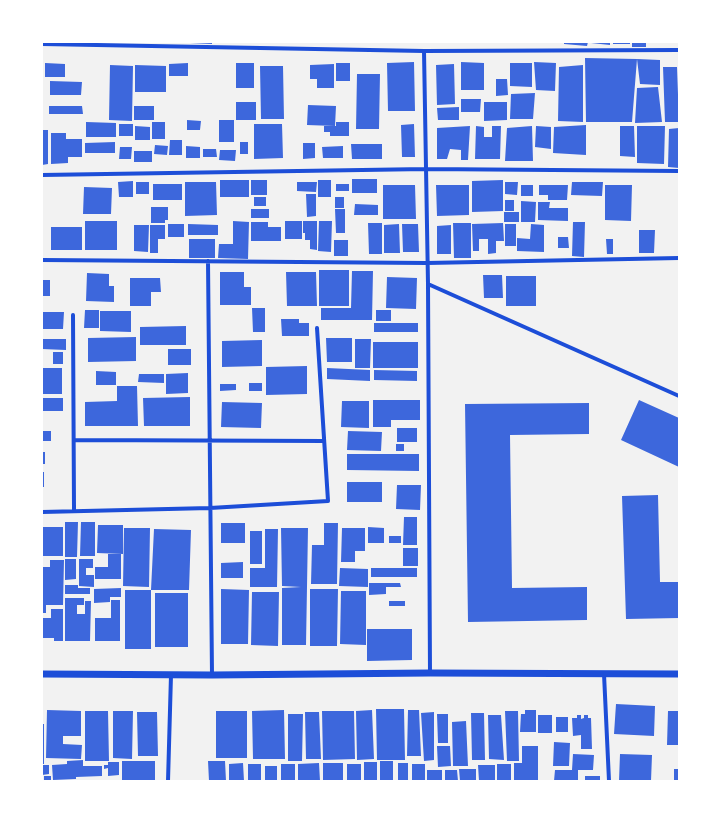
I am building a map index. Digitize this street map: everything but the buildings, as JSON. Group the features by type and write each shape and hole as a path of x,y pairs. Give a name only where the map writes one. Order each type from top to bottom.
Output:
{"street":[{"path":"42,44 424,51 679,50"},
{"path":"424,51 428,263 430,673"},
{"path":"42,175 426,169 679,171"},
{"path":"42,260 428,263 679,258"},
{"path":"208,261 212,675"},
{"path":"428,284 679,396"},
{"path":"74,315 74,510"},
{"path":"42,512 74,510 210,508 328,501 317,328"},
{"path":"74,440 324,441"},
{"path":"42,674 679,674"},
{"path":"604,674 609,781"},
{"path":"168,781 171,675"}]}
